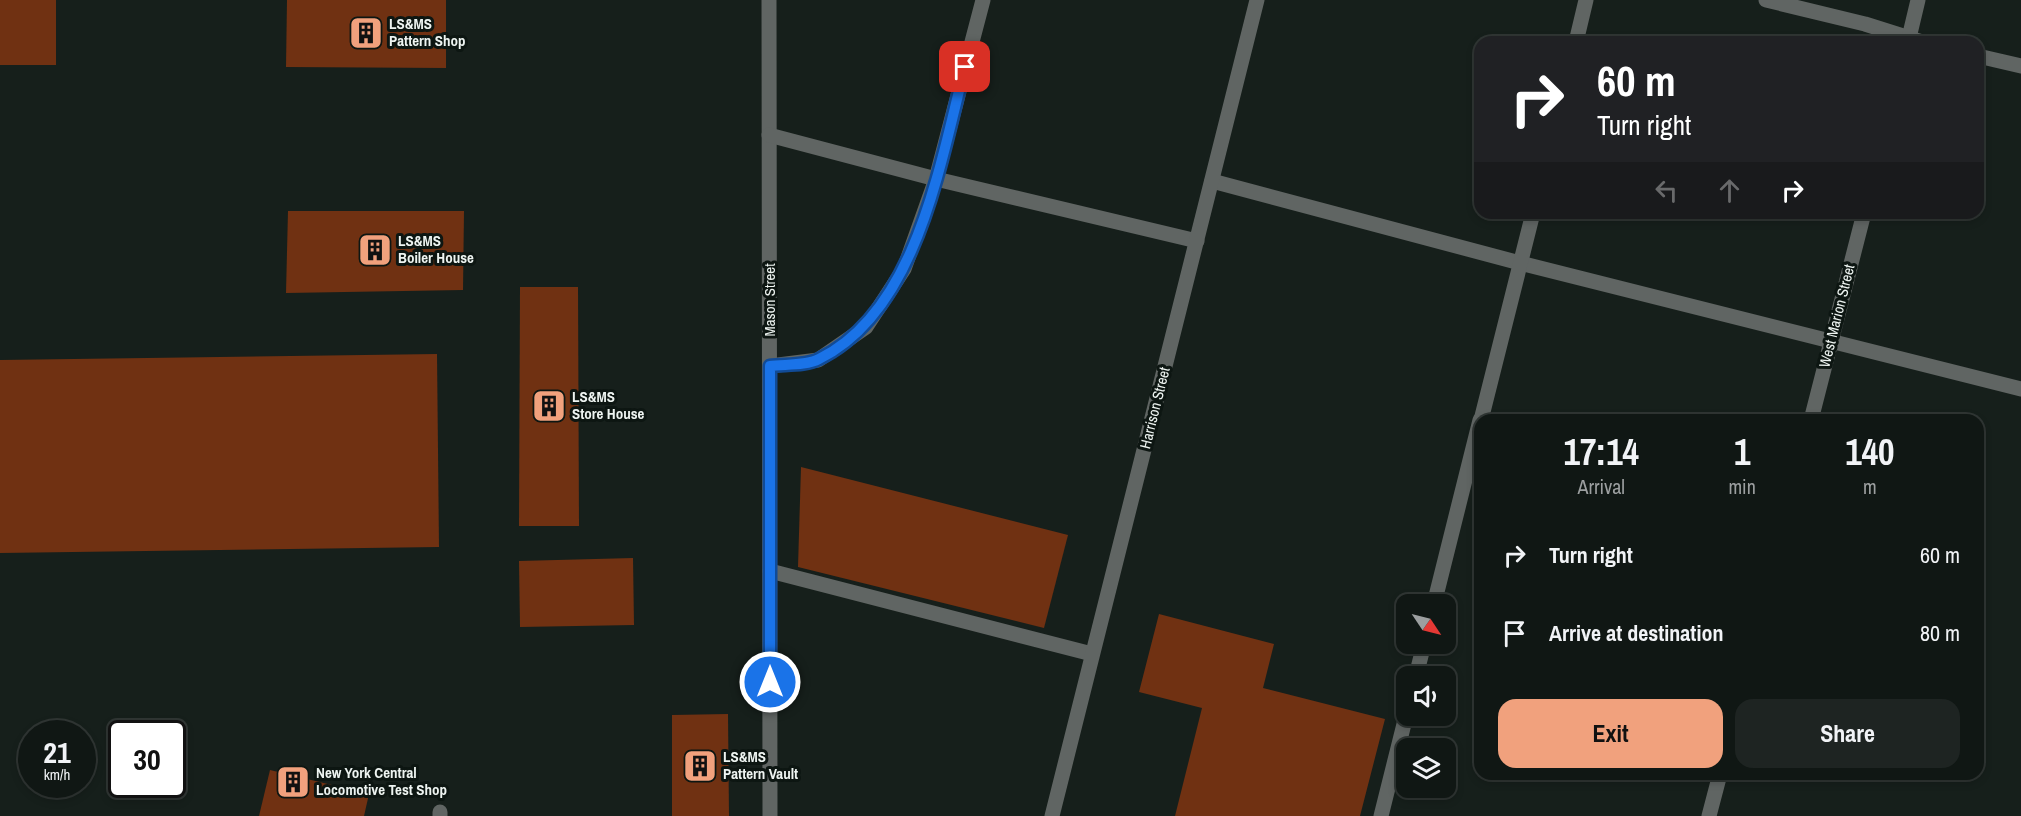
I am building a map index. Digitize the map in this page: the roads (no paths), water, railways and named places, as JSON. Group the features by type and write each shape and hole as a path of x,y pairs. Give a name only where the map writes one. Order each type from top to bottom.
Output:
{"street":[{"name":"Mason Street","path":"769,0 770,816"},
{"path":"770,366 818,360 866,327 904,269 936,178 983,0"},
{"name":"Harrison Street","path":"1052,816 1257,0"},
{"path":"1577,36 1586,0"},
{"path":"1766,0 1865,24 1899,36"},
{"path":"1914,36 1918,0"},
{"path":"1984,57 2021,66"},
{"path":"769,135 1197,241"},
{"path":"1212,181 1520,263 2021,389"},
{"path":"1482,414 1531,219"},
{"name":"West Marion Street","path":"1812,414 1862,219"},
{"path":"1436,594 1474,444"},
{"path":"770,571 1092,654"},
{"path":"1381,816 1404,726"},
{"path":"1709,816 1718,780"}],"place":[{"name":"LS&MS Pattern Shop","path":"366,33"},
{"name":"LS&MS Boiler House","path":"375,250"},
{"name":"LS&MS Store House","path":"549,406"},
{"name":"LS&MS Pattern Vault","path":"700,766"},
{"name":"New York Central Locomotive Test Shop","path":"293,782"}]}
